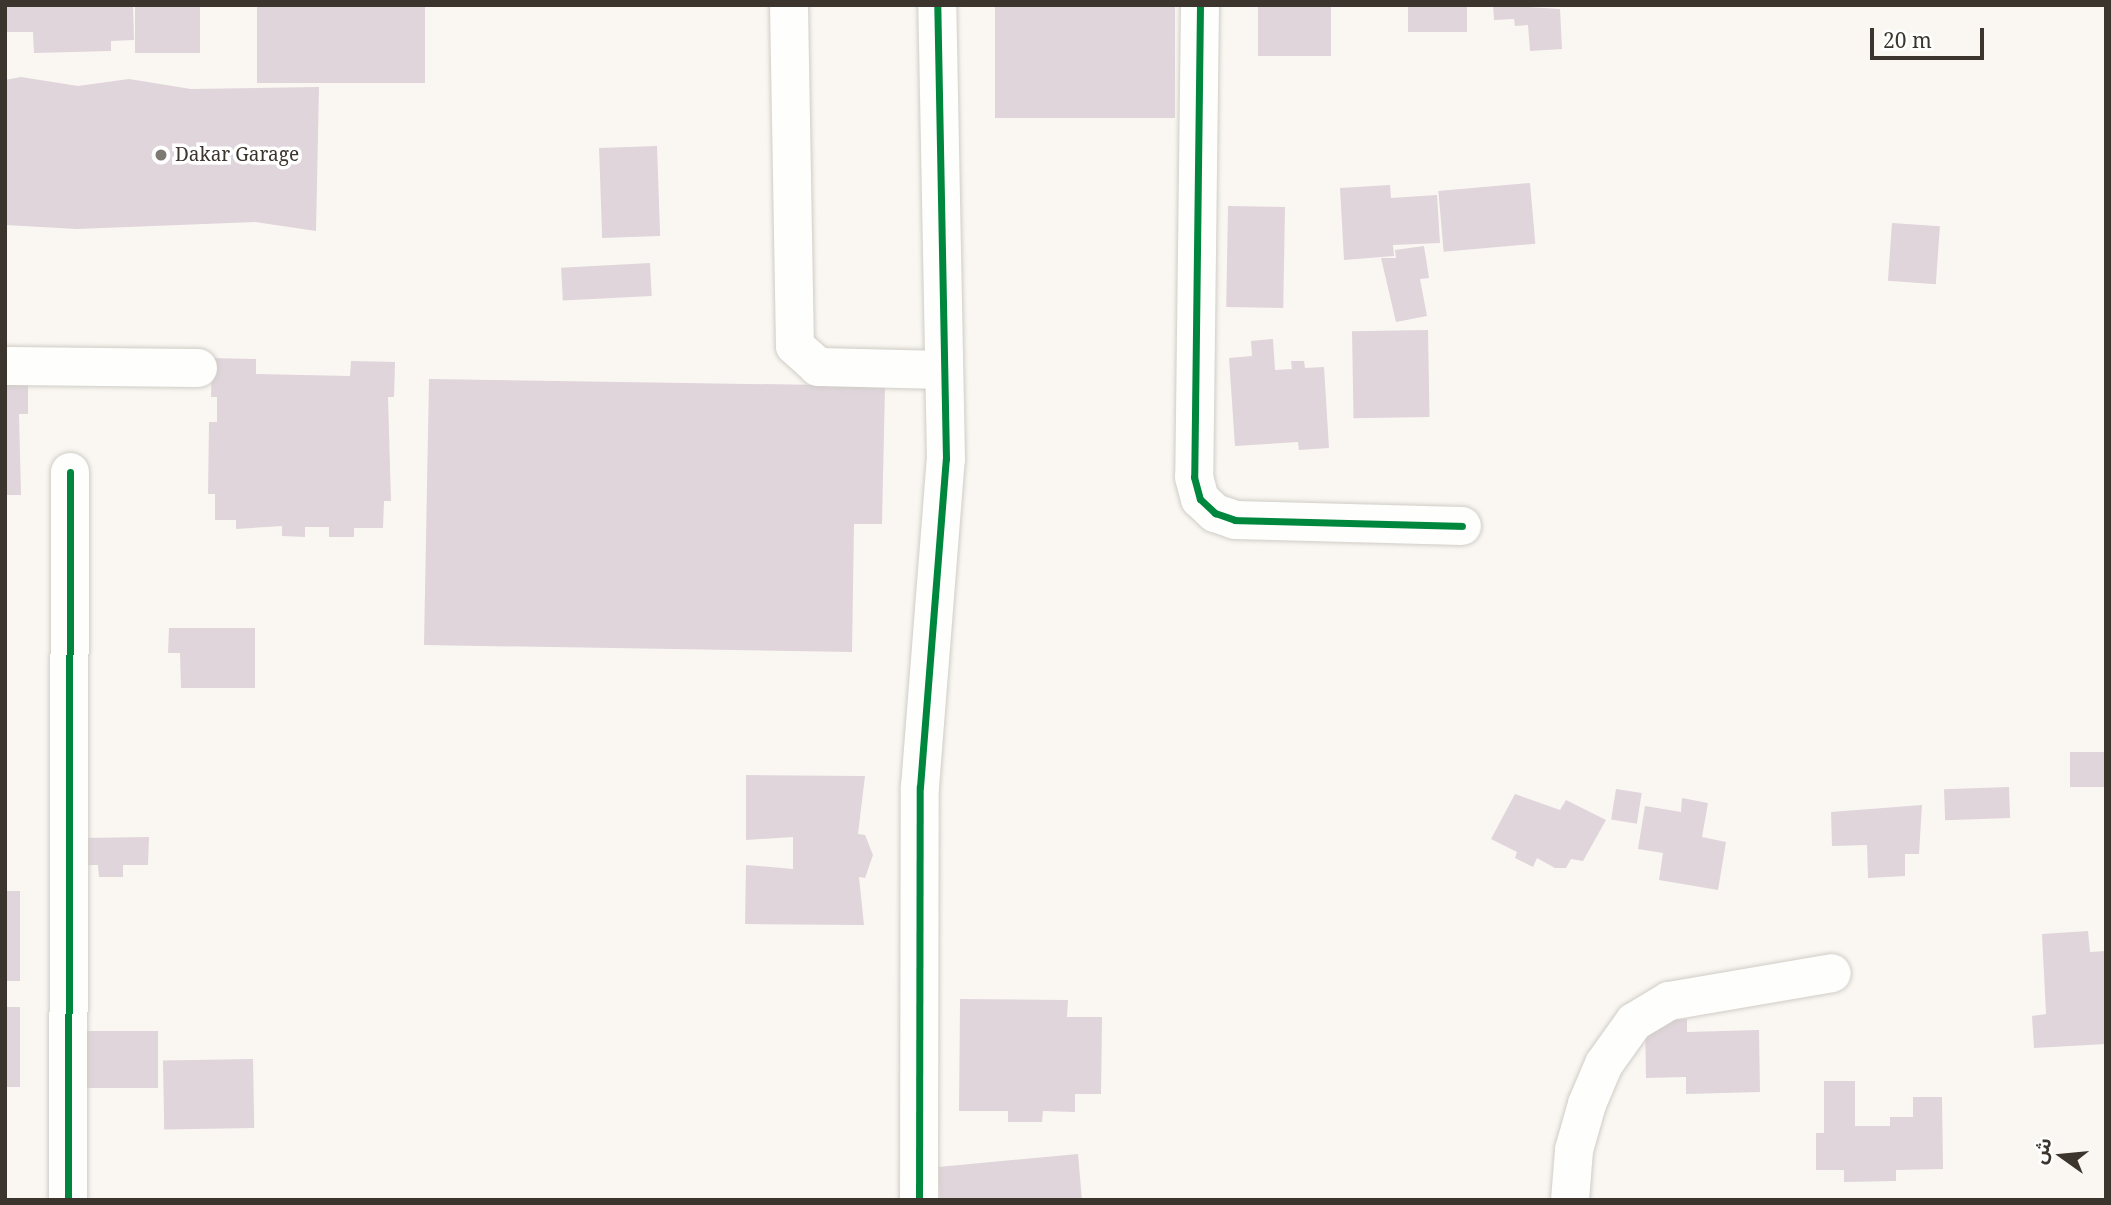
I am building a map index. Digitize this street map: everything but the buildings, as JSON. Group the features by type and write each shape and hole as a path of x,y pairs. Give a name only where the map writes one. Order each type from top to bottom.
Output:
{"street":[{"path":"789,5 795,346 818,367 944,370"},
{"path":"919,1200 920,787 946,459 937,5"},
{"path":"1200,5 1194,477 1200,499 1215,513 1235,520 1462,526"},
{"path":"5,366 198,368"},
{"path":"68,1200 70,472"},
{"path":"1570,1200 1574,1150 1587,1104 1604,1064 1634,1022 1669,1001 1832,973"}],"cycle path":[{"path":"919,1200 920,787 946,459 937,5"},
{"path":"1200,5 1194,477 1200,499 1215,513 1235,520 1462,526"},
{"path":"68,1200 70,472"}],"place":[{"name":"Dakar Garage","path":"161,155"}]}
